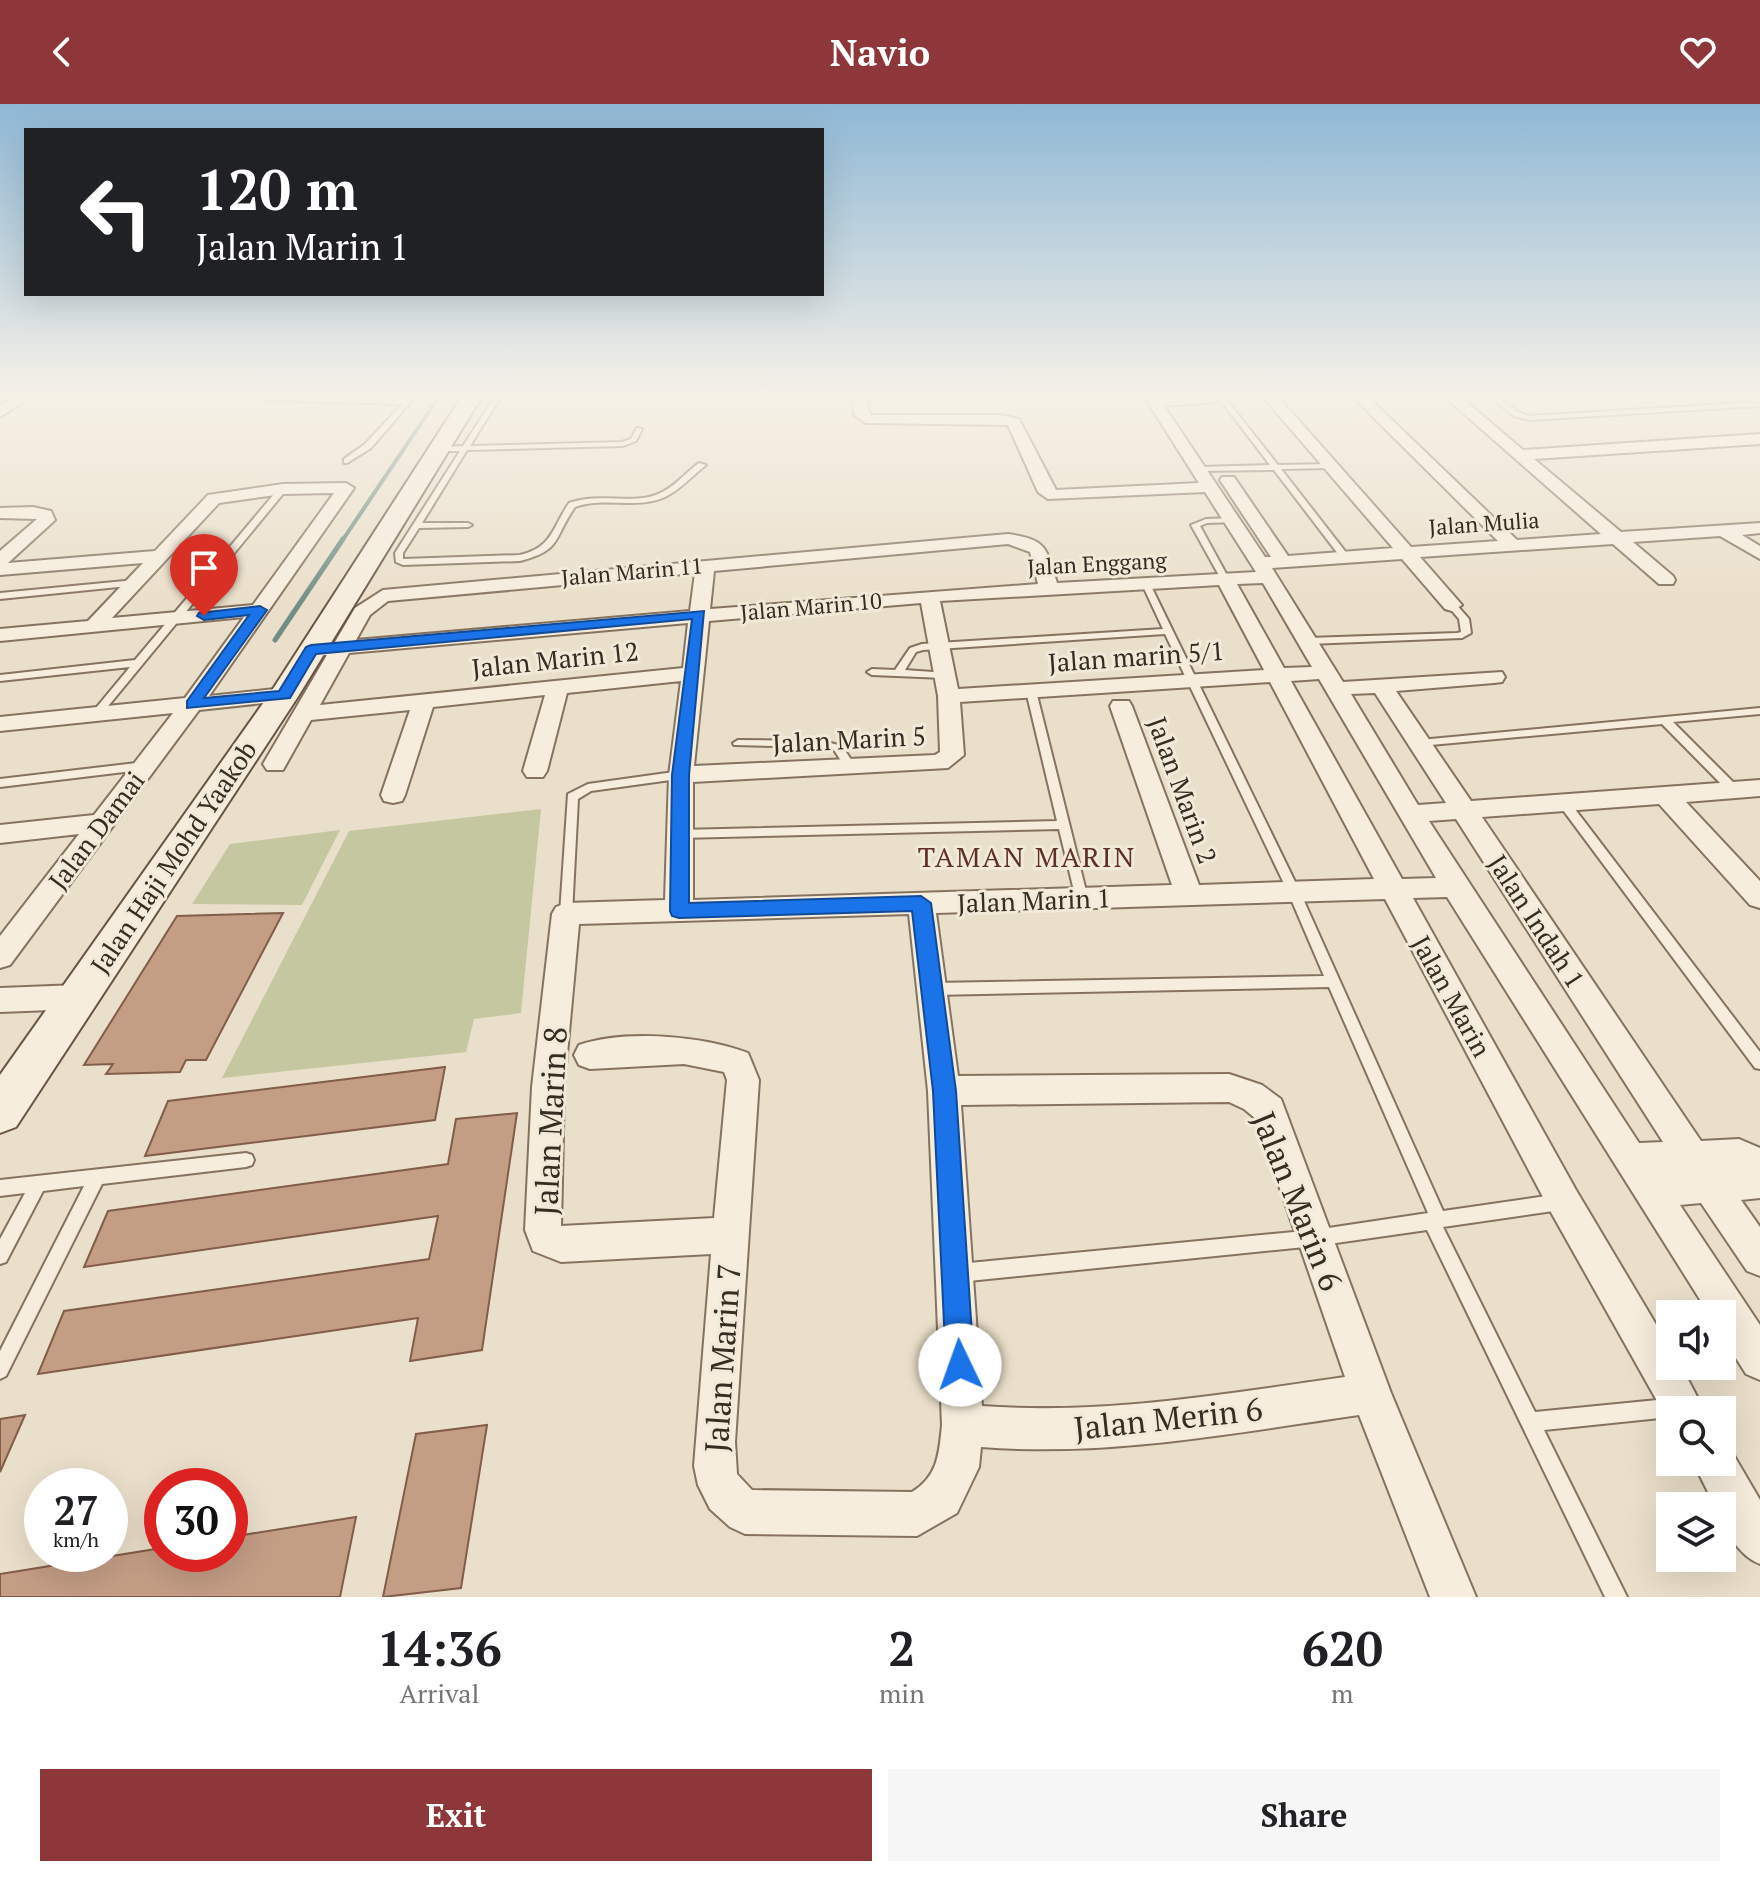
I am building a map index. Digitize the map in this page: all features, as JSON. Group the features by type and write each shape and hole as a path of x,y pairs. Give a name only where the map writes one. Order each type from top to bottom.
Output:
{"street":[{"name":"Jalan Haji Mohd Yaakob","path":"0,1112 78,997 294,704 311,650 439,468"},
{"path":"1035,468 1046,492 1054,495 1211,470"},
{"path":"1331,468 1452,605"},
{"path":"1433,468 1512,545"},
{"path":"1534,468 1666,580"},
{"path":"1211,470 1233,520 1271,567"},
{"path":"1211,470 1271,567 1308,641 1455,887 1760,1360"},
{"name":"Jalan Damai","path":"0,957 145,766 202,703 260,610 346,491 341,487 283,489"},
{"path":"94,626 214,499 283,489"},
{"path":"0,513 33,512 45,515 46,520 0,560"},
{"name":"Jalan Mulia","path":"1271,567 1406,552 1760,528"},
{"path":"1724,531 1760,554"},
{"name":"Jalan Marin 11","path":"275,764 294,704 343,647 362,612 383,596 1008,539 1027,542 1038,549 1049,589"},
{"path":"0,569 160,556"},
{"path":"679,911 681,775 705,565"},
{"name":"Jalan Enggang","path":"929,596 1225,579 1271,567"},
{"name":"Jalan Marin","path":"1225,579 1564,1202 1676,1396"},
{"name":"Jalan Marin 10","path":"311,650 929,596"},
{"name":"Jalan Marin 5","path":"681,775 948,760 952,755 946,686 929,596"},
{"path":"0,635 260,610"},
{"name":"Jalan Marin 12","path":"0,724 251,698 294,704 424,701 692,673"},
{"name":"Jalan marin 5/1","path":"946,686 1031,691 1277,676 1382,686 1494,677"},
{"name":"Jalan Indah 1","path":"1382,686 1760,1258"},
{"path":"535,771 558,687"},
{"path":"393,795 424,701"},
{"name":"Jalan Marin 2","path":"1121,706 1189,895"},
{"path":"1411,814 1760,788"},
{"path":"1665,795 1750,875 1760,898"},
{"path":"0,834 102,823"},
{"name":"Jalan Marin 1","path":"566,914 1455,887"},
{"name":"Jalan Marin 7","path":"590,1055 690,1051 718,1054 737,1063 743,1080 714,1468 725,1498 745,1512 917,1514 942,1498 958,1467 963,1425 944,1091 921,903"},
{"name":"Jalan Marin 8","path":"566,914 548,1087 543,1230 546,1238 561,1244 731,1235"},
{"path":"0,1000 78,997"},
{"name":"Jalan Marin 6","path":"944,1091 1229,1088 1248,1093 1269,1110 1371,1393 1453,1597"},
{"path":"1701,1172 1739,1155 1760,1165"},
{"path":"1640,1175 1701,1172 1758,1182 1760,1177"},
{"name":"Jalan Merin 6","path":"963,1425 1028,1430 1145,1426 1371,1393"},
{"path":"1722,1476 1760,1542"}],"lane":[{"path":"444,468 416,526 399,553 399,560 403,562 531,556 551,545 572,505 588,501 655,498 669,493 680,480 698,468"},
{"path":"1211,470 1261,468"},
{"path":"1276,468 1345,557"},
{"path":"96,714 283,489"},
{"path":"1225,579 1195,525 1206,521 1233,520"},
{"path":"416,526 468,525"},
{"path":"0,596 135,583"},
{"path":"1146,584 1294,892 1434,1219 1616,1597"},
{"path":"1308,641 1459,636 1466,633 1464,619 1452,605"},
{"path":"898,673 913,650 939,645 1170,631"},
{"path":"0,678 139,663"},
{"path":"872,672 898,673 946,686"},
{"path":"1031,691 1082,899"},
{"path":"1420,743 1760,711"},
{"path":"1664,720 1734,790"},
{"path":"738,743 823,744 838,748 851,767"},
{"path":"0,783 145,766"},
{"path":"566,914 572,797 588,788 681,775"},
{"path":"1564,803 1760,1063"},
{"path":"680,834 1063,825"},
{"path":"932,989 1333,981"},
{"path":"0,1188 246,1160"},
{"path":"0,1370 97,1177"},
{"path":"0,1256 38,1184"},
{"path":"955,1273 1315,1238 1564,1202"},
{"path":"1530,1422 1656,1410"}],"green space":[{"path":"541,809 521,1013 474,1019 466,1052 222,1078 349,831"},
{"path":"340,830 302,905 192,904 230,844"}],"building":[{"path":"283,913 206,1060 186,1060 180,1072 106,1074 113,1064 84,1065 177,916"},
{"path":"445,1067 435,1120 145,1156 168,1101"},
{"path":"517,1113 482,1350 410,1361 418,1318 38,1374 64,1311 429,1259 438,1216 84,1267 108,1211 448,1164 456,1119"},
{"path":"25,1415 0,1472 0,1419"},
{"path":"487,1425 461,1588 383,1597 416,1434"},
{"path":"356,1517 340,1597 0,1597 0,1574 24,1570 128,1572 128,1553 144,1551 144,1572 248,1572 248,1534"}],"waterway":[{"path":"342,541 391,468"},
{"path":"275,640 343,539"}],"district":[{"name":"TAMAN MARIN","path":"1027,856"}],"route":[{"path":"204,616 260,610 192,704 284,695 311,650 699,614 681,775 679,911 921,903 944,1091 960,1365"}]}
